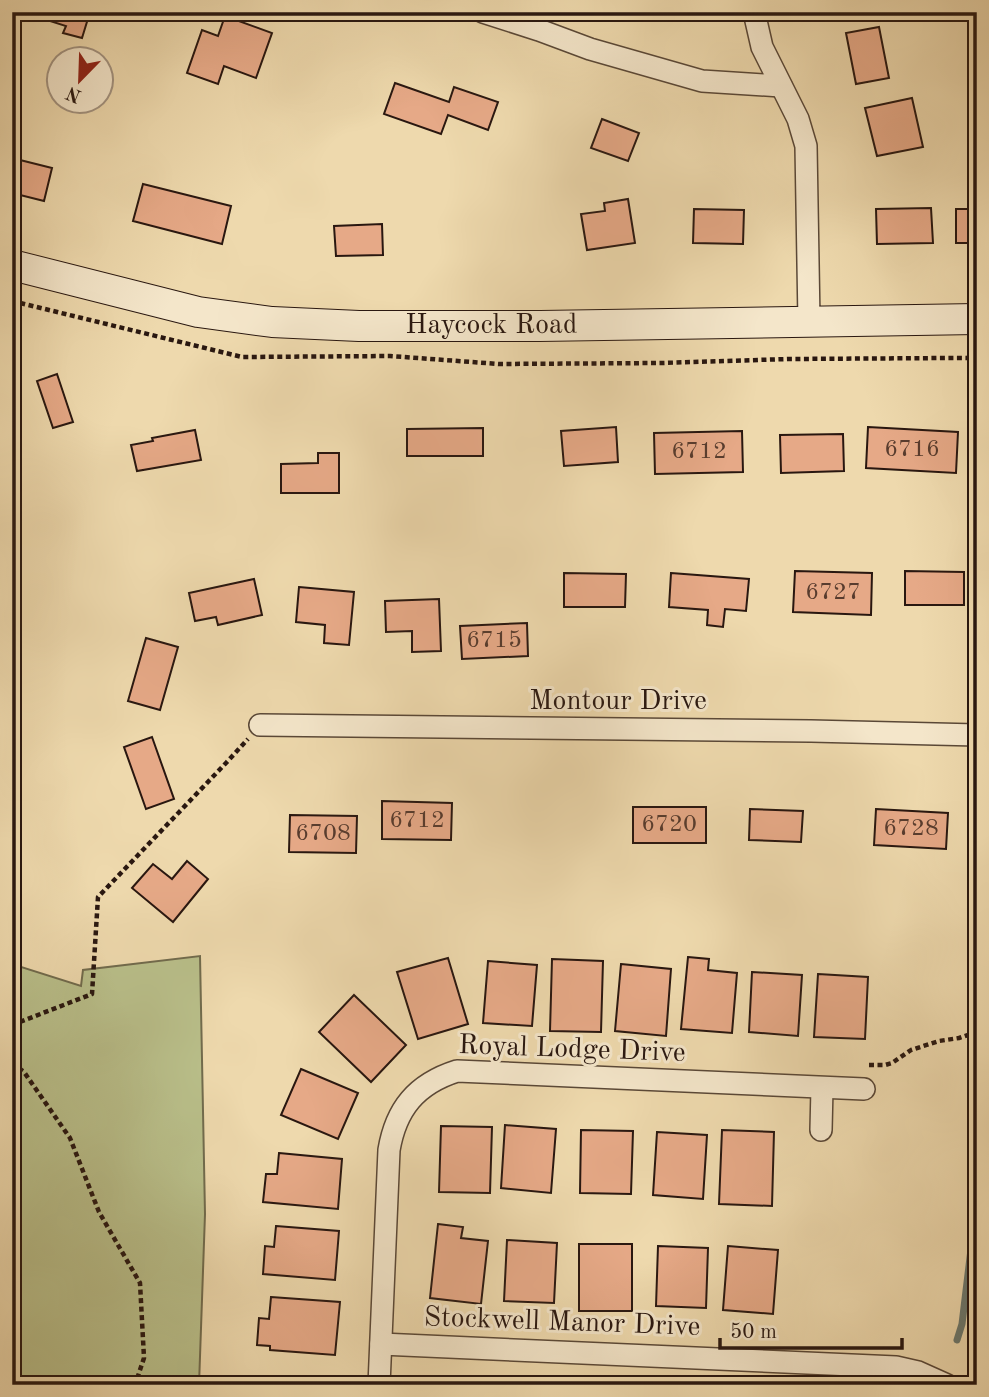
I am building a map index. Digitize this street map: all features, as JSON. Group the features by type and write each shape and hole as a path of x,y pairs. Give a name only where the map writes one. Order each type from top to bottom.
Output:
{"main road":[{"name":"Haycock Road","path":"12,265 198,312 272,322 359,326 540,326 977,319"}],"street":[{"path":"483,12 590,50 702,81 781,86"},
{"path":"754,12 762,47 798,119 806,146 809,321"},
{"name":"Montour Drive","path":"260,725 977,735"},
{"name":"Royal Lodge Drive","path":"379,1385 391,1136 396,1119 404,1107 415,1094 439,1076 457,1071 864,1089"},
{"path":"821,1130 822,1088"},
{"name":"Stockwell Manor Drive","path":"381,1344 865,1375 896,1367 918,1372 947,1385"}],"path":[{"path":"12,1025 92,994 98,897 260,725"},
{"path":"869,1065 892,1063 911,1049 977,1032"},
{"path":"12,1063 24,1072 70,1138 99,1212 140,1283 144,1358 135,1385"}],"green space":[{"path":"200,956 205,1214 199,1385 12,1385 12,964 81,986 83,970"}],"building":[{"path":"22,12 90,12 82,38 63,33 66,26"},
{"path":"225,16 272,33 256,78 224,66 218,84 187,73 202,30 218,36"},
{"path":"879,27 889,78 856,84 846,33"},
{"path":"395,83 449,102 454,87 498,102 488,130 448,115 441,134 384,114"},
{"path":"912,98 923,147 877,156 865,108"},
{"path":"602,119 639,133 628,161 591,148"},
{"path":"12,158 52,168 44,201 12,193"},
{"path":"143,184 231,206 222,244 133,221"},
{"path":"628,199 635,243 587,250 581,214 605,211 604,203"},
{"path":"931,208 933,243 877,244 876,209"},
{"path":"694,209 744,210 743,244 693,243"},
{"path":"956,209 977,209 977,243 956,243"},
{"path":"382,224 383,255 336,256 334,226"},
{"path":"57,374 73,422 53,428 37,381"},
{"path":"616,427 618,462 564,466 561,431"},
{"path":"868,427 958,432 956,473 866,468"},
{"path":"483,428 483,456 407,456 407,429"},
{"path":"195,430 201,460 137,471 131,445"},
{"path":"742,431 743,472 655,474 654,433"},
{"path":"843,434 844,471 781,473 780,435"},
{"path":"318,453 339,453 339,493 281,493 281,464 318,463"},
{"path":"795,571 872,573 871,615 793,612"},
{"path":"905,571 964,572 964,605 905,605"},
{"path":"564,573 626,574 625,607 564,607"},
{"path":"671,573 749,579 746,611 725,609 723,627 707,625 708,610 669,607"},
{"path":"254,579 262,615 218,625 216,617 195,621 189,593"},
{"path":"299,587 354,592 349,645 324,643 325,625 296,622"},
{"path":"439,599 441,651 412,652 412,631 386,632 385,601"},
{"path":"527,623 528,656 462,659 460,626"},
{"path":"146,638 178,647 160,710 128,701"},
{"path":"152,737 174,799 146,809 124,747"},
{"path":"382,801 452,803 451,840 382,839"},
{"path":"633,807 706,807 706,843 633,843"},
{"path":"750,809 803,811 801,842 749,840"},
{"path":"876,809 948,813 946,849 874,845"},
{"path":"290,815 357,816 356,853 289,852"},
{"path":"187,861 208,879 173,922 132,888 153,864 172,879"},
{"path":"688,957 709,959 708,970 737,973 732,1033 681,1029"},
{"path":"448,958 468,1024 418,1039 397,972"},
{"path":"552,959 603,961 601,1032 550,1031"},
{"path":"488,961 537,965 532,1026 483,1023"},
{"path":"621,964 671,969 666,1036 615,1031"},
{"path":"752,972 802,975 798,1036 749,1032"},
{"path":"818,974 868,977 865,1039 814,1037"},
{"path":"354,995 406,1045 371,1082 319,1032"},
{"path":"301,1069 358,1093 338,1139 281,1115"},
{"path":"505,1125 556,1129 551,1193 501,1188"},
{"path":"441,1126 492,1127 490,1193 439,1192"},
{"path":"581,1130 633,1131 631,1194 580,1193"},
{"path":"722,1130 774,1132 772,1206 719,1204"},
{"path":"657,1132 707,1135 703,1199 653,1195"},
{"path":"279,1153 342,1159 338,1209 263,1202 266,1174 277,1174"},
{"path":"438,1224 463,1227 461,1238 488,1241 481,1304 430,1298"},
{"path":"276,1226 339,1231 335,1280 263,1274 265,1246 274,1247"},
{"path":"507,1240 557,1243 554,1303 504,1301"},
{"path":"579,1244 632,1244 632,1311 579,1311"},
{"path":"658,1246 708,1248 706,1308 656,1306"},
{"path":"728,1246 778,1250 773,1314 723,1310"},
{"path":"271,1297 340,1302 335,1355 270,1350 270,1346 257,1345 259,1318 269,1319"}],"waterway":[{"path":"957,1340 962,1324 975,1216"}]}
